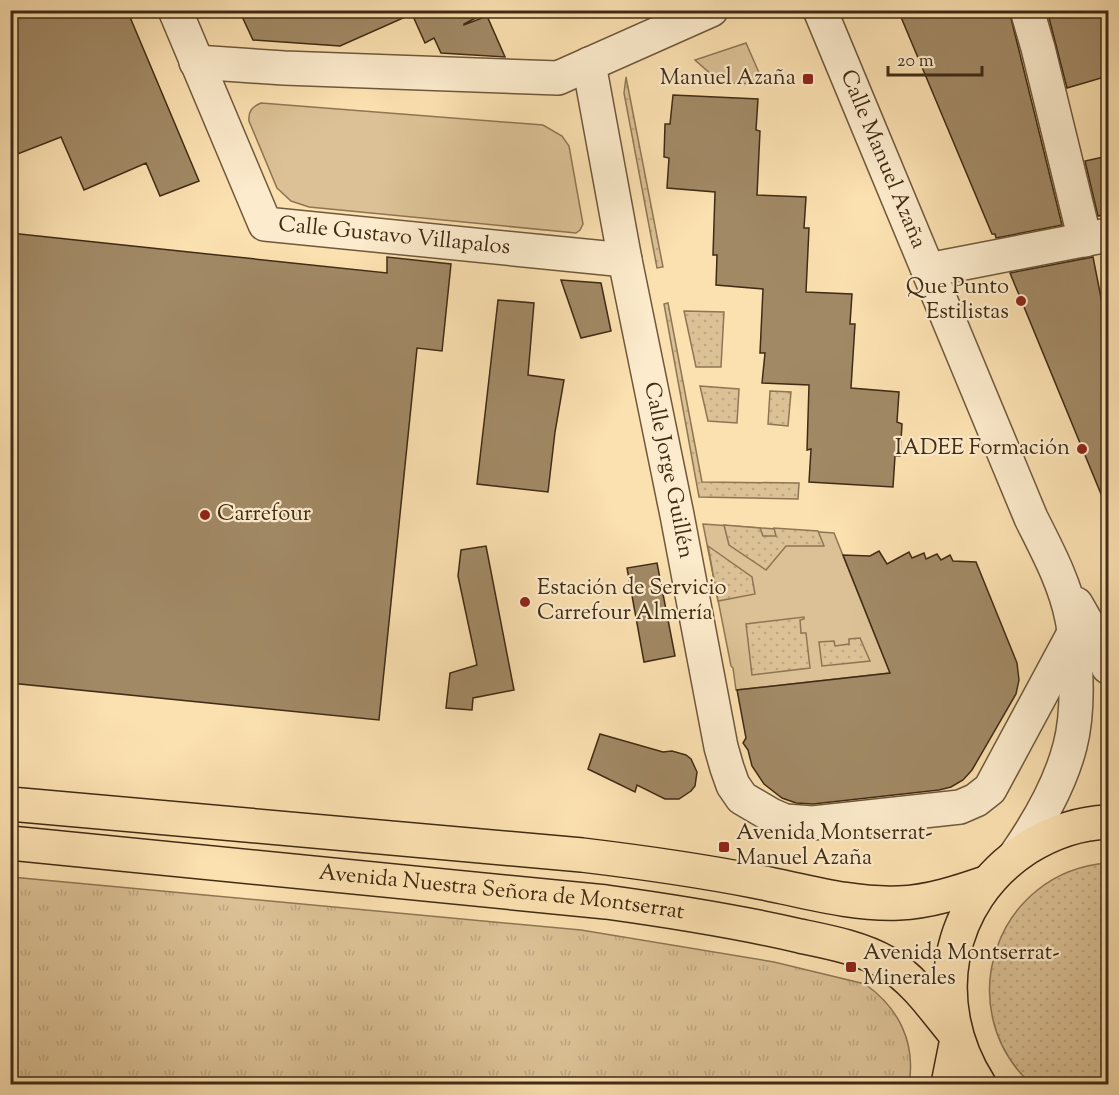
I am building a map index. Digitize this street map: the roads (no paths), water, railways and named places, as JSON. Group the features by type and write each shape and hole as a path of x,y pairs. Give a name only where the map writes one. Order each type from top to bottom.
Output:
{"main road":[{"name":"Avenida Nuestra Señora de Montserrat","path":"10,804 582,855 704,872 865,902 899,903 924,900 988,882"},
{"path":"979,1084 963,1056 956,1037 950,1004 950,971 953,955 970,909 988,882 1015,856 1035,843 1080,826 1108,822"},
{"name":"Avenida Nuestra Señora de Montserrat","path":"10,843 606,902 782,931 853,949 885,962 920,991 956,1037"},
{"path":"948,1084 956,1037"}],"street":[{"name":"Calle Gustavo Villapalos","path":"175,10 265,224 625,260"},
{"path":"196,62 284,68 558,78 711,10"},
{"name":"Calle Manuel Azaña","path":"820,10 1031,518 1058,574 1068,603 1088,625 1108,667"},
{"path":"928,270 1097,237 1027,10"},
{"name":"Calle Jorge Guillén","path":"589,64 625,260 721,747 726,768 733,785 742,798 785,821 813,823 960,807 976,800 990,789 1088,625"},
{"name":"Calle Manuel Azaña","path":"1015,856 1046,803 1070,747 1074,725 1076,669 1088,625"}],"place":[{"name":"Manuel Azaña","path":"808,79"},
{"name":"Que Punto Estilistas","path":"1021,301"},
{"name":"IADEE Formación","path":"1082,449"},
{"name":"Carrefour","path":"205,515"},
{"name":"Estación de Servicio Carrefour Almería","path":"525,602"},
{"name":"Avenida Montserrat- Manuel Azaña","path":"724,847"},
{"name":"Avenida Montserrat- Minerales","path":"851,967"}]}
